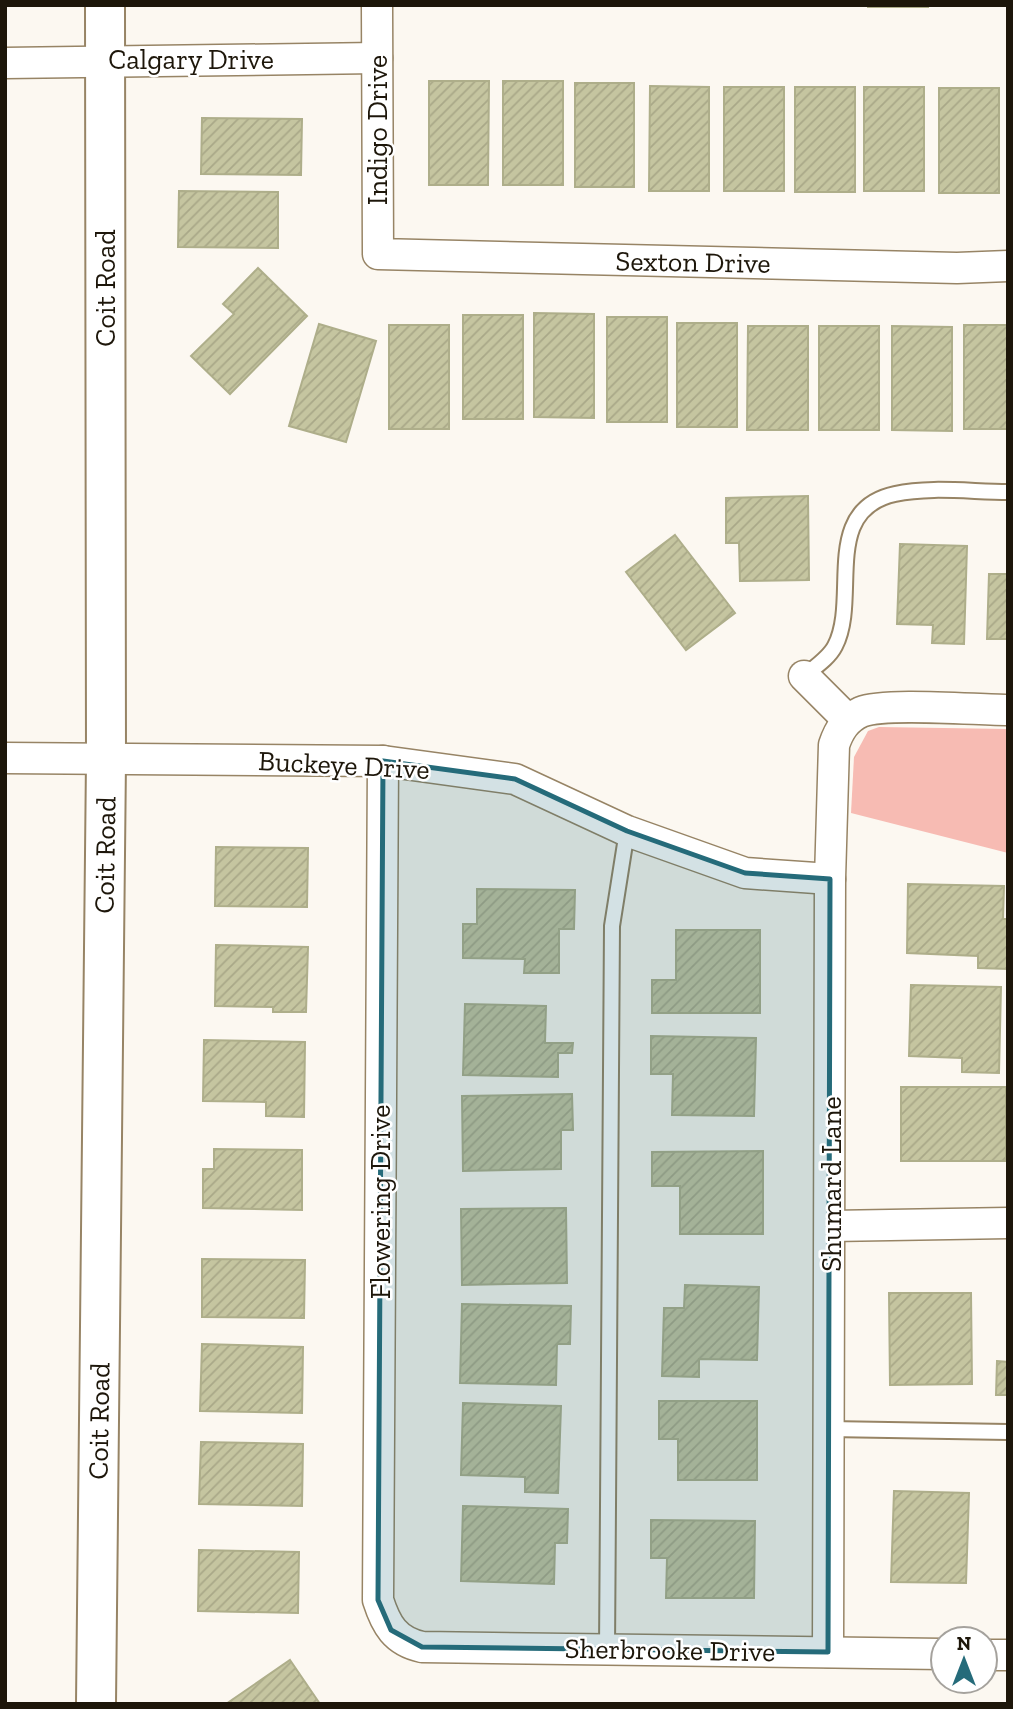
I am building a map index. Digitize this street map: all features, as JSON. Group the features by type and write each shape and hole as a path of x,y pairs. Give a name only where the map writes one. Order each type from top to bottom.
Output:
{"main road":[{"name":"Coit Road","path":"96,1704 106,760 105,5"}],"street":[{"name":"Indigo Drive","path":"377,5 378,254"},
{"name":"Calgary Drive","path":"5,63 105,59 377,58"},
{"name":"Sexton Drive","path":"378,254 957,268 1008,266"},
{"path":"804,676 848,720 873,708 1008,710"},
{"name":"Shumard Lane","path":"828,1652 830,879 834,745 838,732 848,720"},
{"name":"Buckeye Drive","path":"5,758 383,761 515,779 627,831 745,873 830,879"},
{"name":"Flowering Drive","path":"383,761 378,1600 385,1620 399,1638"},
{"path":"831,1226 1008,1223"},
{"name":"Sherbrooke Drive","path":"399,1638 422,1647 929,1654"}],"lane":[{"path":"804,676 835,647 840,631 848,544 853,525 860,514 875,502 909,492 1008,492"},
{"path":"607,1650 612,926 627,831"},
{"path":"830,1429 1008,1432"}],"highlighted area":[{"path":"383,761 515,779 627,831 745,873 830,879 828,1652 422,1647 391,1630 378,1600"}],"shaded area":[{"path":"879,727 1008,729 1008,853 851,813 854,757 868,731"}],"building":[{"path":"928,5 928,7 868,7"},
{"path":"429,81 489,81 488,185 429,185"},
{"path":"503,81 563,81 563,185 503,185"},
{"path":"575,83 634,83 634,187 575,187"},
{"path":"650,86 709,87 709,191 649,191"},
{"path":"724,87 784,87 784,191 724,191"},
{"path":"795,87 855,87 855,192 795,192"},
{"path":"864,87 924,87 924,191 864,191"},
{"path":"939,88 999,88 999,193 939,193"},
{"path":"202,118 302,119 301,175 201,174"},
{"path":"179,191 278,192 278,248 178,247"},
{"path":"258,268 307,316 230,394 191,356 234,314 223,304"},
{"path":"534,313 594,314 594,418 534,417"},
{"path":"463,315 523,315 523,419 463,419"},
{"path":"607,317 667,317 667,422 607,422"},
{"path":"677,323 737,323 737,427 677,427"},
{"path":"319,324 376,341 346,442 289,426"},
{"path":"389,325 449,325 449,429 389,429"},
{"path":"964,325 1008,325 1008,429 964,429"},
{"path":"748,326 808,326 808,430 747,430"},
{"path":"819,326 879,326 879,430 819,430"},
{"path":"892,326 952,327 952,431 892,430"},
{"path":"808,496 809,580 740,581 739,543 726,543 726,498"},
{"path":"675,535 735,613 686,650 626,572"},
{"path":"900,544 967,546 964,644 932,643 933,625 897,624"},
{"path":"989,574 1008,574 1008,639 987,639"},
{"path":"216,847 308,848 307,907 215,906"},
{"path":"908,884 1004,886 1003,919 1008,919 1008,969 978,968 978,956 907,953"},
{"path":"477,889 575,890 574,929 559,929 559,973 524,973 525,959 463,958 463,924 477,924"},
{"path":"676,930 760,930 760,1013 652,1013 652,980 676,980"},
{"path":"216,945 308,947 306,1012 273,1012 273,1007 215,1006"},
{"path":"911,985 1001,987 999,1073 962,1072 962,1058 909,1056"},
{"path":"465,1004 546,1006 545,1043 573,1043 572,1053 558,1053 558,1077 463,1075"},
{"path":"651,1036 756,1038 754,1116 672,1115 673,1074 651,1074"},
{"path":"204,1040 305,1042 304,1117 266,1116 266,1102 203,1101"},
{"path":"901,1087 1006,1087 1006,1161 901,1161"},
{"path":"572,1094 573,1130 561,1130 561,1169 463,1171 462,1096"},
{"path":"214,1149 302,1150 302,1210 203,1208 203,1169 214,1169"},
{"path":"763,1151 763,1234 680,1234 680,1186 652,1186 652,1152"},
{"path":"566,1208 567,1283 462,1285 461,1209"},
{"path":"202,1259 305,1260 304,1318 202,1317"},
{"path":"685,1285 759,1287 757,1360 699,1359 699,1377 662,1376 664,1308 684,1308"},
{"path":"889,1293 971,1293 972,1384 890,1385"},
{"path":"462,1304 571,1306 570,1344 557,1344 556,1385 460,1383"},
{"path":"202,1344 303,1347 302,1413 200,1411"},
{"path":"997,1361 1008,1362 1008,1395 996,1395"},
{"path":"659,1401 757,1401 757,1480 678,1480 678,1439 659,1439"},
{"path":"463,1403 561,1406 558,1493 525,1492 525,1477 461,1475"},
{"path":"201,1442 303,1444 302,1506 199,1504"},
{"path":"894,1491 969,1493 966,1583 891,1582"},
{"path":"463,1506 568,1509 567,1543 555,1543 554,1584 461,1581"},
{"path":"651,1520 755,1521 754,1598 666,1598 667,1558 651,1558"},
{"path":"199,1550 299,1552 298,1613 198,1611"},
{"path":"290,1660 320,1704 226,1704"}]}
